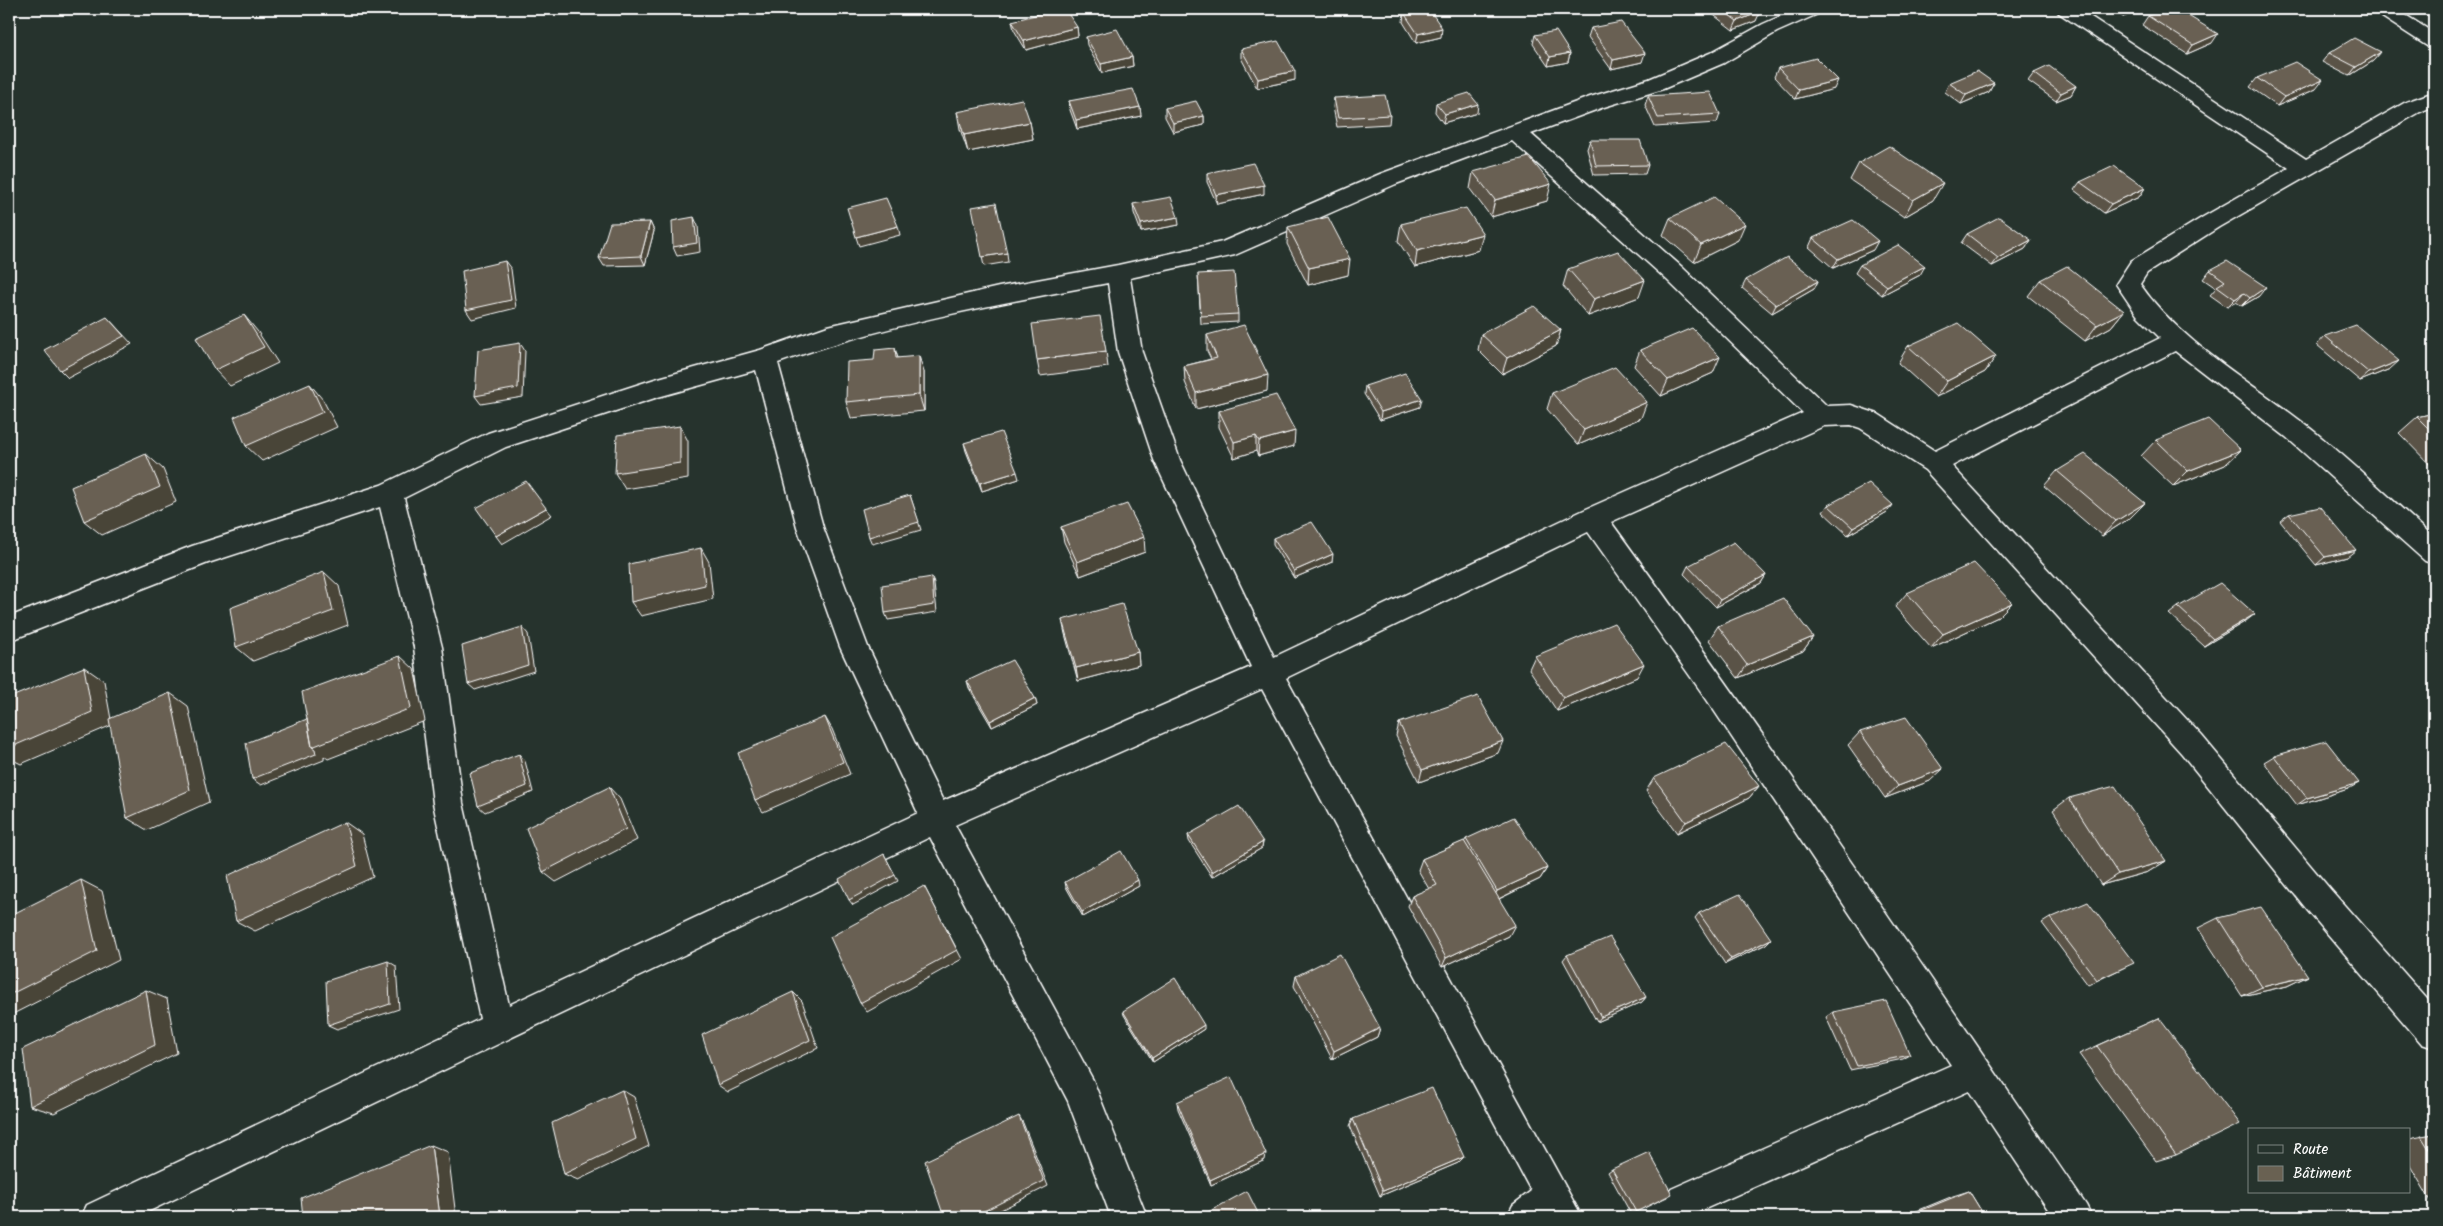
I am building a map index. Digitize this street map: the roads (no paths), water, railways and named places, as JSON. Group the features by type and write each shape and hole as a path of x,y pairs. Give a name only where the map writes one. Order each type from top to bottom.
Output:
{"street":[{"path":"9,629 200,554 390,493 497,440 655,388 765,358 828,335 999,295 1118,273 1227,249 1388,179 1597,102 1664,80 1717,58 1770,28 1813,9"},
{"path":"2066,9 2306,169"},
{"path":"2383,9 2434,42"},
{"path":"2434,99 2413,107 2211,222 2139,267 2128,284 2145,309 2177,340 2296,430 2434,553"},
{"path":"1516,133 1675,274 1821,416"},
{"path":"1118,273 1130,352 1166,460 1268,673 1547,1211"},
{"path":"1934,463 2177,340"},
{"path":"765,358 810,527 854,647 936,819 1081,1092 1129,1217"},
{"path":"99,1217 936,819 1268,673 1593,518 1821,416 1851,415 1869,421 1934,463 2192,745 2319,900 2434,1032"},
{"path":"390,493 428,647 448,803 498,1027"},
{"path":"1593,518 1717,691 2074,1217"},
{"path":"1647,1217 1976,1071"}]}
